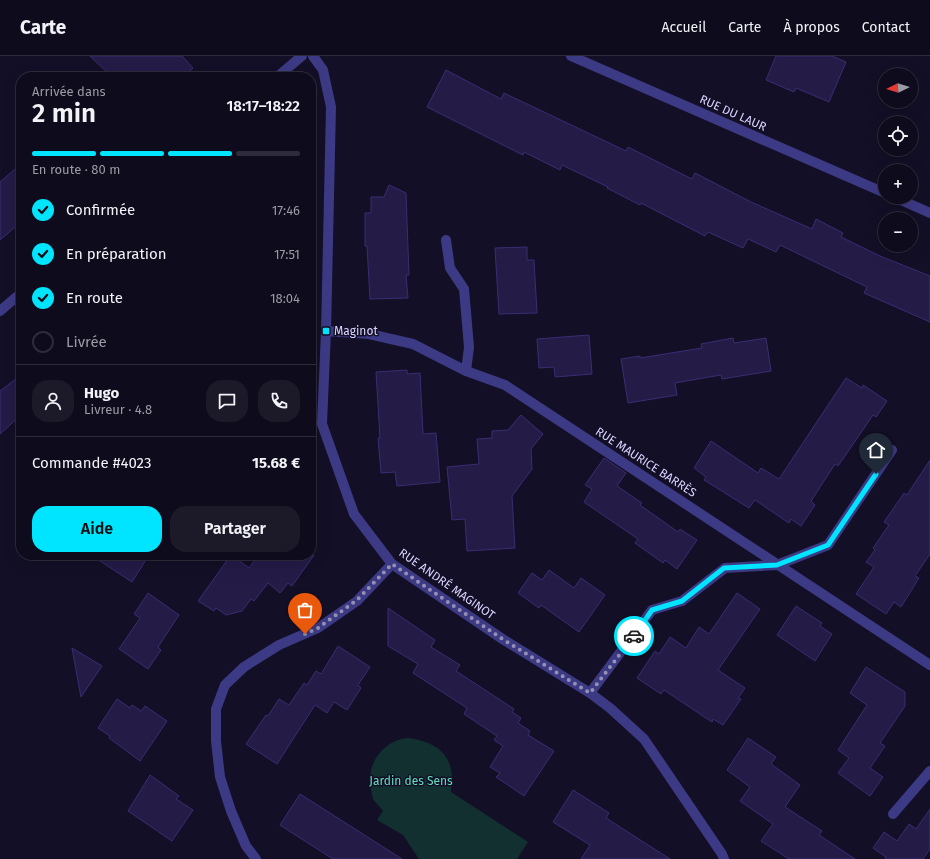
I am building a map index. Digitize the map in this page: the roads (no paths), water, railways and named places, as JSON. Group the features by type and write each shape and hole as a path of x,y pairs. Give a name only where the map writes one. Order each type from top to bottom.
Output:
{"street":[{"path":"283,72 302,56"},
{"name":"RUE ANDRÉ MAGINOT","path":"313,56 323,70 331,107 326,331 322,424 354,514 392,564 504,640 590,693 610,708 644,739 724,859"},
{"name":"RUE DU LAUR","path":"571,56 878,190"},
{"path":"910,204 930,213"},
{"path":"446,240 450,268 464,289 469,347 466,371"},
{"path":"0,311 16,297"},
{"name":"RUE MAURICE BARRÈS","path":"326,331 369,334 413,344 466,371 505,385 930,665"},
{"path":"590,693 652,610 682,601 724,568 777,565 828,545 892,450"},
{"path":"256,859 246,846 231,811 220,777 216,741 216,709 225,685 244,667 279,645 318,628 357,600 392,564"},
{"path":"893,814 930,771"}],"place":[{"name":"Maginot","path":"326,331"}],"park label":[{"name":"Jardin des Sens","path":"411,781"}]}
